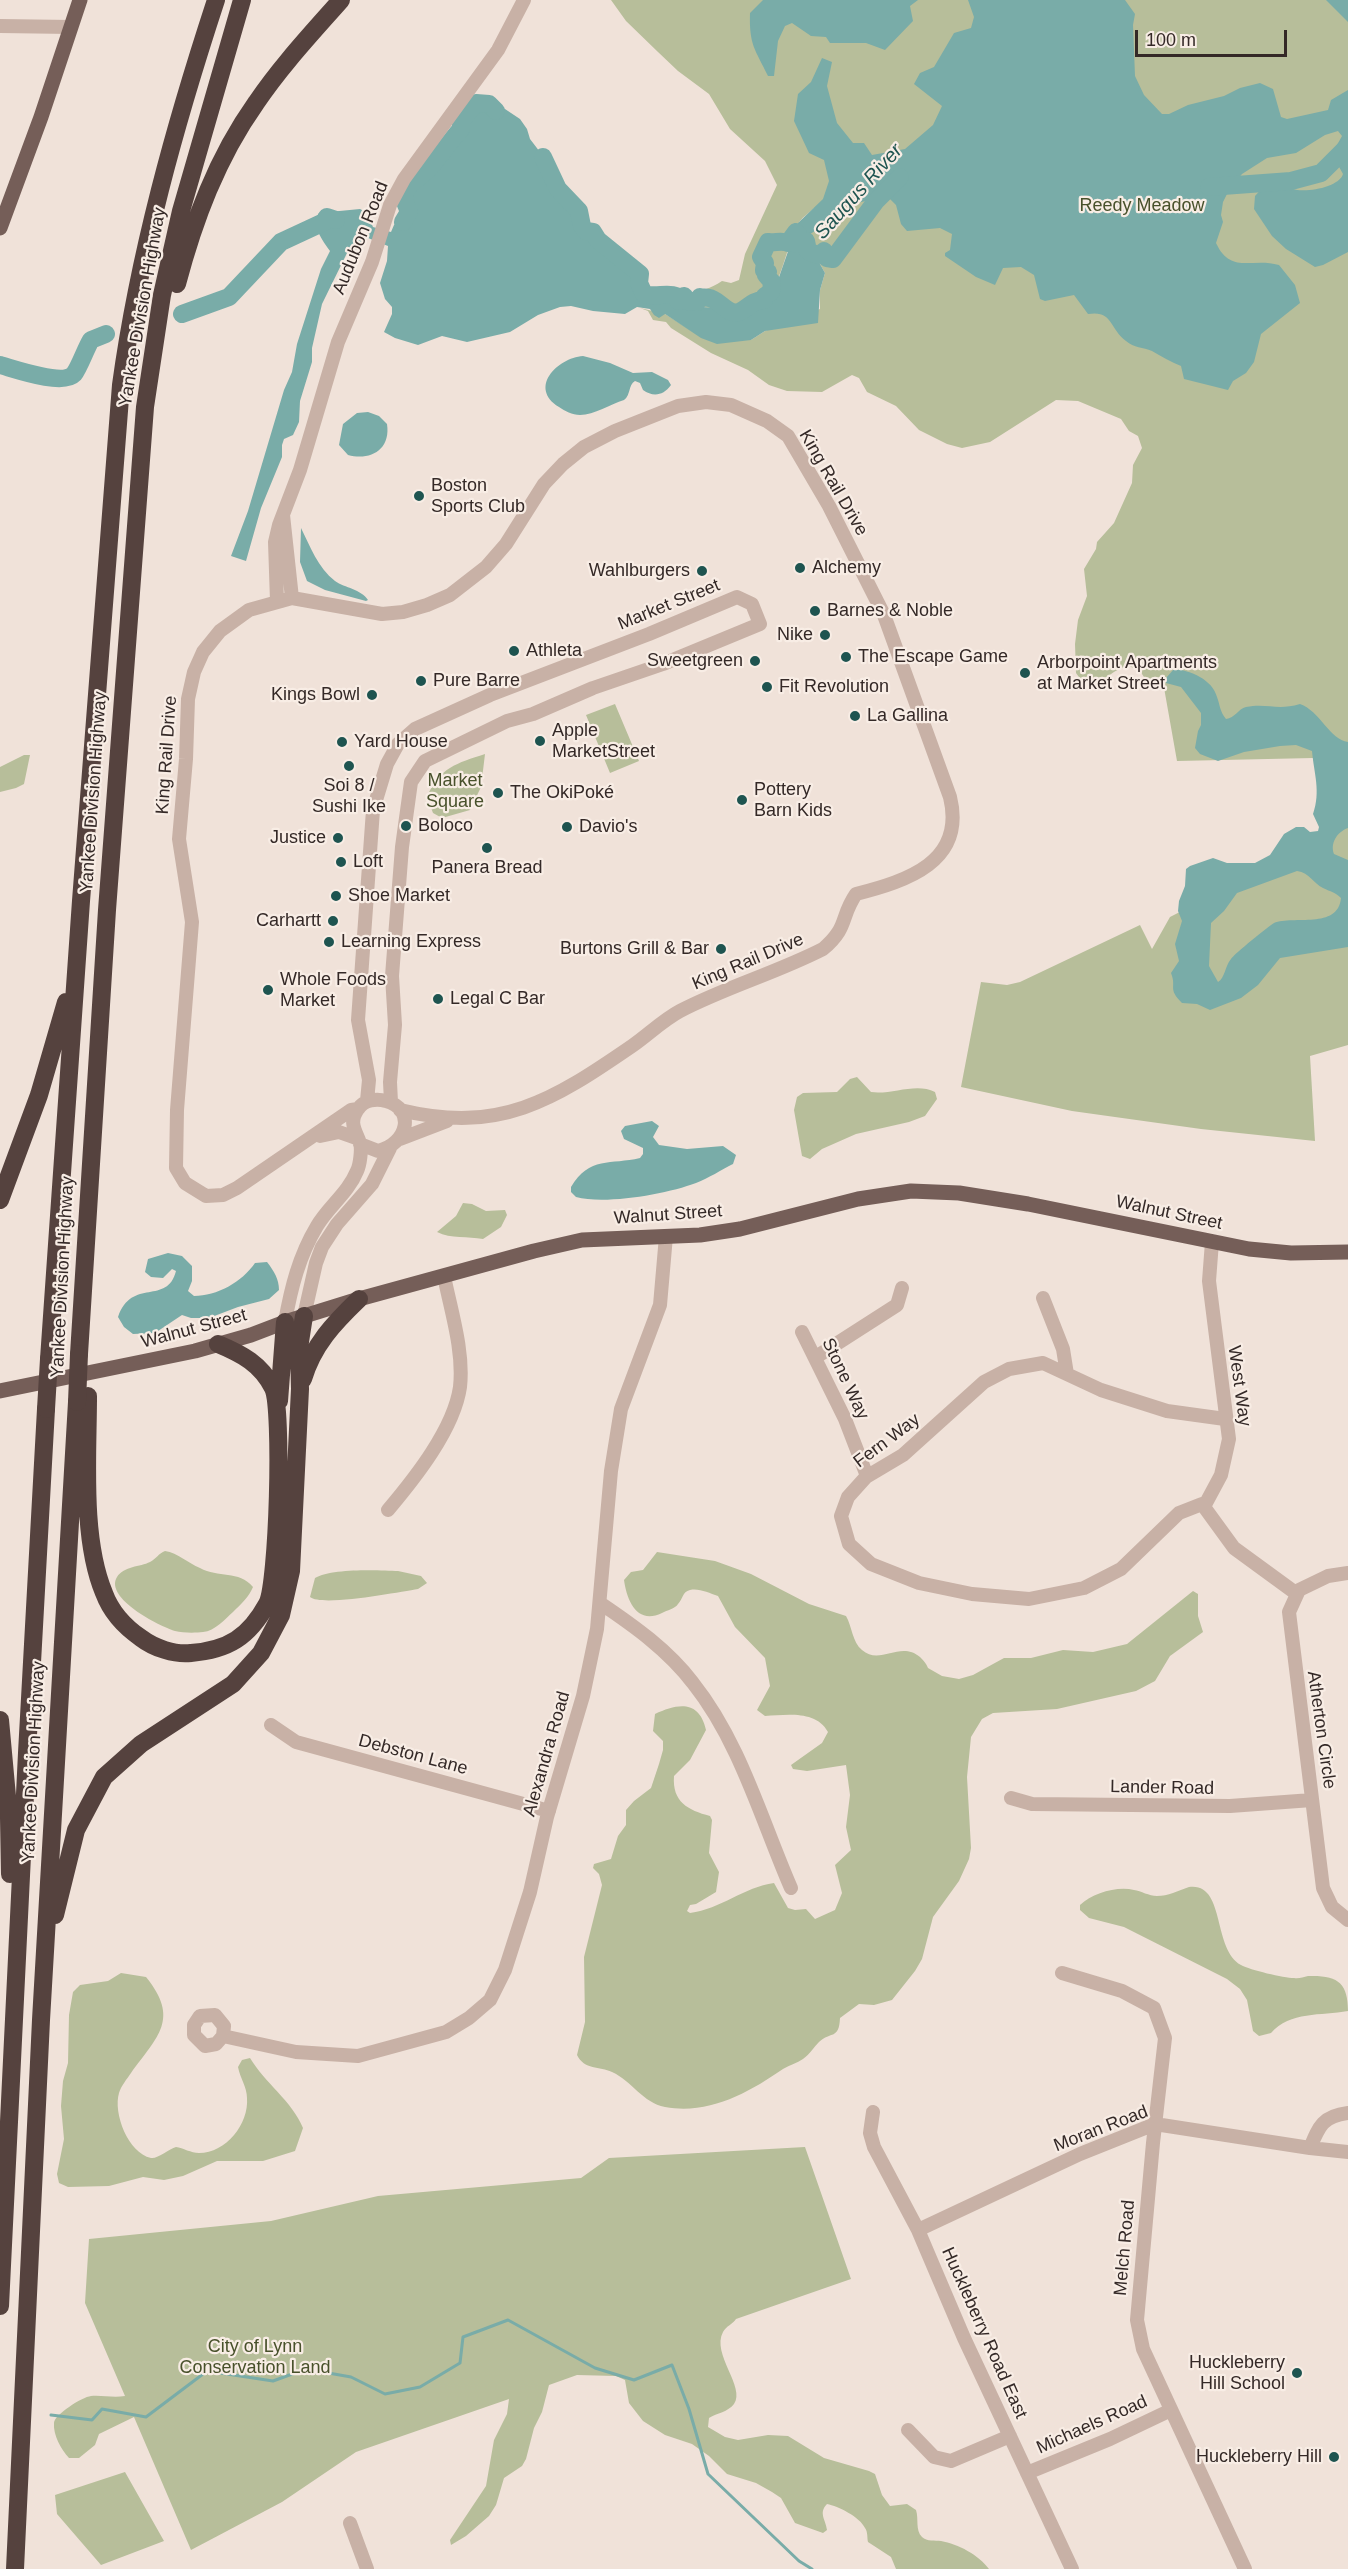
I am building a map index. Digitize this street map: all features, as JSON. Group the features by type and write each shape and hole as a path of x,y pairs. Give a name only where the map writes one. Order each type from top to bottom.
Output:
{"highway":[{"path":"186,97 209,0"},
{"name":"Yankee Division Highway","path":"0,2306 49,1359 121,385 127,342 149,236 186,97 216,0"},
{"name":"Yankee Division Highway","path":"15,2569 44,1969 83,1399 79,1361 106,910 146,395 162,295 181,211 242,0"},
{"path":"146,395 191,230 223,159 265,90 341,0"},
{"path":"0,1200 39,1095 77,963"},
{"path":"300,1389 307,1364 318,1344 359,1299"},
{"path":"44,1969 76,1830 104,1777 141,1744 233,1684 261,1653 281,1615 291,1571 300,1389 299,1348 304,1316"},
{"path":"83,1399 93,1559 104,1595 124,1626 149,1645 182,1654 215,1651 244,1635 268,1603 276,1563 278,1417 285,1322"},
{"path":"218,1344 241,1354 254,1363 265,1376 274,1390 278,1417"},
{"path":"0,1720 9,1818 11,1918 16,1973"}],"main road":[{"path":"0,228 80,0"},
{"name":"Walnut Street","path":"0,1390 106,1371 218,1344 359,1299 582,1240 700,1235 740,1229 858,1198 911,1191 959,1193 1028,1204 1212,1242 1291,1253 1348,1252"}],"street":[{"name":"Audubon Road","path":"277,601 275,542 313,431 338,342 372,262 393,198 404,179 498,50 524,0"},
{"path":"0,26 71,27"},
{"name":"King Rail Drive","path":"362,1105 223,1195 206,1196 185,1183 176,1168 177,1110 192,922 186,872 179,839 186,759 188,699 197,664 203,652 220,631 249,610 277,601 292,598 382,614 403,612 450,595 493,560 506,544 544,484 563,464 584,447 615,431 678,406 706,402 731,405 767,421 788,436 829,506 884,615 954,813 953,828 943,853 922,870 889,885 856,894 850,902 841,932 823,949 678,1012 609,1062 556,1095 484,1119 452,1119 396,1106"},
{"name":"Audubon Road","path":"283,515 292,598"},
{"name":"Market Street","path":"285,1322 300,1259 318,1224 350,1187 359,1167 358,1141 352,1128 353,1118 362,1105 369,1080 358,1020 373,810 387,764 398,744 415,729 490,695 649,634 737,597 752,604 760,624 663,664 593,688 532,714 507,721 425,761 411,782 402,847 392,976 395,1025 390,1082 404,1126 372,1184 337,1224 322,1247 304,1316"},
{"path":"362,1105 379,1099 396,1106"},
{"name":"King Rail Drive","path":"395,1144 452,1119"},
{"name":"King Rail Drive","path":"306,1140 332,1131 358,1141"},
{"path":"358,1141 378,1151 395,1144"},
{"name":"Alexandra Road","path":"223,2036 296,2052 358,2056 446,2032 469,2018 490,2000 505,1970 530,1892 549,1811 583,1696 597,1629 611,1471 621,1409 660,1305 666,1236"},
{"name":"West Way","path":"1202,1504 1206,1503 1221,1475 1229,1439 1209,1281 1212,1242"},
{"path":"388,1510 410,1485 444,1431 460,1387 460,1368 444,1276"},
{"path":"816,1357 897,1305 902,1288"},
{"path":"1043,1298 1063,1349 1067,1374"},
{"name":"Stone Way","path":"802,1332 845,1419 867,1476"},
{"name":"Fern Way","path":"1202,1504 1179,1513 1121,1569 1084,1588 1029,1599 972,1594 919,1583 871,1564 849,1544 841,1516 848,1497 867,1476 903,1455 984,1382 1009,1369 1043,1363 1101,1390 1167,1411 1225,1419"},
{"path":"1202,1504 1234,1548 1297,1594 1299,1590 1328,1576 1348,1573"},
{"name":"Atherton Circle","path":"1297,1594 1289,1612 1323,1888 1332,1907 1348,1920"},
{"path":"600,1603 643,1631 692,1682 723,1726 791,1888"},
{"name":"Debston Lane","path":"271,1725 296,1742 549,1811"},
{"name":"Lander Road","path":"1011,1798 1032,1804 1163,1806 1230,1806 1312,1800"},
{"name":"Melch Road","path":"1062,1973 1122,1991 1154,2008 1165,2038 1137,2320 1143,2349 1245,2569"},
{"name":"Huckleberry Road East","path":"873,2112 870,2122 872,2142 918,2230 1072,2569"},
{"path":"1310,2148 1318,2129 1329,2117 1348,2113"},
{"name":"Moran Road","path":"918,2230 1080,2154 1155,2124 1348,2152"},
{"name":"Michaels Road","path":"1027,2473 1110,2439 1171,2410"},
{"path":"908,2430 934,2457 951,2461 1010,2436"},
{"path":"350,2523 367,2569"}],"green space":[{"name":"Reedy Meadow","path":"611,0 1348,0 1348,1045 1310,1056 1315,1141 1201,1129 1072,1111 961,1087 981,982 1007,985 1020,982 1140,925 1152,949 1170,917 1311,845 1330,814 1313,758 1177,761 1163,682 1146,680 1140,671 1129,666 1090,684 1084,684 1076,673 1075,644 1078,620 1087,596 1084,569 1096,549 1097,542 1114,523 1132,483 1133,465 1142,448 1138,436 1129,431 1121,419 1078,401 1056,400 990,442 962,448 947,444 919,430 896,406 867,392 859,378 852,375 822,392 787,391 769,385 748,370 711,353 671,328 666,322 653,320 648,311 640,308 665,314 692,331 751,340 765,331 820,309 820,290 825,273 805,237 814,208 798,224 777,281 768,294 755,303 725,309 708,308 663,295 656,303 642,295 641,293 647,296 658,295 662,288 678,292 700,291 722,281 731,283 739,280 745,254 777,185 765,161 730,129 709,94 678,71 658,52 626,21"},
{"path":"615,704 639,761 610,773 586,715"},
{"name":"Market Square","path":"485,754 481,787 470,810 442,818 433,813 427,797 437,779 450,768"},
{"path":"24,755 30,755 24,784 0,792 0,767"},
{"path":"857,1077 871,1092 920,1088 935,1092 937,1099 925,1116 856,1134 822,1149 810,1159 802,1156 794,1110 797,1097 803,1093 837,1092 850,1079"},
{"path":"463,1203 472,1204 486,1211 505,1210 507,1215 501,1227 483,1239 448,1236 437,1232 456,1216"},
{"path":"165,1551 207,1571 241,1578 253,1587 242,1603 212,1629 189,1633 167,1628 125,1602 118,1594 115,1585 120,1573 150,1562"},
{"path":"657,1552 715,1561 751,1574 809,1604 846,1616 856,1643 869,1654 913,1652 925,1662 928,1668 942,1676 959,1679 973,1675 1004,1658 1031,1658 1063,1650 1093,1652 1127,1644 1193,1591 1198,1594 1198,1616 1203,1632 1170,1656 1155,1681 1136,1691 1057,1709 993,1713 982,1719 971,1737 967,1777 971,1848 969,1859 959,1881 933,1917 922,1959 915,1971 892,2000 874,2005 859,2004 840,2018 836,2032 819,2042 803,2059 742,2094 712,2105 681,2109 657,2105 619,2076 584,2063 577,2055 585,2022 584,1957 602,1885 599,1874 593,1868 594,1864 611,1859 618,1836 626,1825 626,1810 651,1788 663,1750 663,1741 653,1731 655,1714 679,1706 693,1709 703,1720 706,1730 690,1760 674,1776 676,1792 683,1804 710,1816 712,1820 709,1853 719,1872 716,1892 690,1905 687,1911 690,1913 712,1907 763,1885 774,1883 788,1908 806,1909 815,1919 835,1910 842,1893 835,1865 851,1850 846,1827 850,1795 846,1765 807,1771 793,1769 791,1765 822,1743 828,1732 823,1725 808,1717 800,1715 765,1716 757,1710 770,1686 765,1658 735,1627 718,1596 700,1590 690,1590 684,1594 677,1606 662,1613 646,1616 635,1609 628,1596 624,1580 631,1572 643,1570"},
{"path":"355,1570 398,1571 421,1576 427,1583 418,1589 361,1598 317,1600 310,1597 315,1578 322,1575"},
{"path":"1189,1887 1201,1888 1209,1895 1226,1945 1232,1957 1241,1965 1283,1977 1318,1976 1334,1979 1343,1987 1348,2001 1348,2011 1297,2018 1287,2021 1271,2033 1259,2036 1253,2031 1247,2000 1240,1989 1227,1979 1124,1927 1089,1918 1080,1910 1080,1905 1085,1901 1113,1890 1127,1889 1157,1896"},
{"path":"121,1973 146,1977 162,2005 163,2016 157,2037 119,2093 120,2121 135,2149 143,2155 154,2158 176,2147 199,2153 209,2152 227,2142 240,2127 247,2108 247,2094 238,2067 242,2060 250,2058 292,2109 303,2128 295,2151 263,2161 217,2161 183,2176 164,2180 143,2177 109,2186 68,2187 59,2183 57,2174 64,2139 61,2106 63,2081 68,2063 69,2015 73,1992 80,1985 108,1981"},
{"name":"City of Lynn Conservation Land","path":"805,2147 851,2279 736,2319 726,2328 723,2332 721,2350 736,2389 736,2397 732,2407 709,2418 708,2427 725,2437 738,2440 768,2435 788,2436 824,2458 875,2474 882,2495 890,2506 907,2504 916,2510 922,2537 926,2540 948,2542 961,2547 980,2559 989,2569 896,2569 891,2557 868,2542 866,2530 854,2516 827,2504 823,2514 827,2530 823,2533 795,2523 781,2498 756,2483 727,2474 709,2456 692,2444 665,2435 643,2421 629,2403 625,2380 616,2376 577,2375 549,2385 542,2412 534,2428 522,2466 504,2478 496,2505 489,2516 466,2536 451,2545 450,2540 486,2486 494,2440 507,2414 509,2399 356,2452 282,2502 191,2550 134,2417 99,2434 95,2445 79,2458 69,2458 56,2437 55,2420 75,2403 91,2396 125,2396 85,2303 89,2239 271,2221 378,2196 581,2178 609,2158"},
{"path":"125,2472 164,2541 101,2565 57,2514 55,2495"}],"water":[{"path":"763,0 918,0 910,6 913,21 885,50 866,43 830,43 826,37 811,36 792,23 785,26 778,41 774,76 768,76 754,46 750,24 750,13"},
{"path":"968,0 1125,0 1135,14 1133,25 1135,76 1144,95 1162,114 1169,114 1188,105 1224,96 1240,88 1260,83 1273,89 1281,117 1287,119 1328,110 1331,100 1348,90 1348,252 1315,267 1286,249 1272,236 1254,209 1255,196 1275,177 1280,177 1290,188 1296,190 1311,190 1328,186 1340,179 1343,174 1332,154 1342,136 1338,131 1325,135 1296,153 1267,158 1242,174 1223,202 1221,215 1223,222 1216,243 1222,253 1235,262 1279,265 1295,285 1300,303 1261,334 1254,362 1246,373 1233,381 1228,390 1184,379 1181,366 1152,351 1129,343 1107,317 1096,313 1088,314 1074,295 1045,301 1040,299 1034,275 1021,267 1003,268 995,285 976,277 945,256 945,253 950,250 952,234 940,228 907,231 901,224 896,205 881,190 866,201 843,206 830,222 805,237 825,273 820,290 818,323 765,331 751,340 717,344 701,338 665,314 659,318 650,309 637,307 625,314 571,306 560,307 538,315 510,332 467,342 442,336 418,345 384,332 392,314 392,307 385,299 380,283 387,261 388,246 368,238 359,250 347,253 322,304 312,348 312,362 300,401 299,422 293,435 284,439 282,457 261,508 246,561 231,556 248,511 284,390 292,372 297,344 321,269 330,251 317,227 319,213 360,209 366,212 373,227 391,232 400,220 414,187 433,158 477,102 492,102 497,109 505,109 520,119 530,139 556,173 553,181 558,193 588,227 596,242 621,266 643,281 642,295 656,303 663,295 668,294 675,301 692,306 735,310 770,292 778,280 798,223 823,199 829,181 824,160 809,153 794,121 798,94 811,82 822,58 832,62 827,86 837,123 853,143 864,143 872,155 905,149 933,125 942,106 914,84 920,73 934,67 954,33 971,28 974,17"},
{"path":"1326,0 1348,0 1348,22"},
{"path":"583,356 610,363 633,373 652,372 668,380 671,385 661,393 650,394 635,381 624,400 591,413 571,414 550,399 546,391 546,383 556,368 564,362"},
{"path":"368,412 379,416 387,424 386,441 377,452 371,455 348,455 339,445 343,424 357,413"},
{"path":"301,528 315,556 329,576 361,593 368,600 325,590 307,581 300,562"},
{"path":"1174,669 1187,671 1206,681 1215,691 1226,719 1246,707 1285,707 1300,704 1313,713 1336,736 1348,742 1348,828 1338,835 1333,850 1334,854 1348,860 1348,947 1280,958 1258,985 1241,998 1210,1010 1197,1004 1182,1003 1174,991 1171,973 1179,961 1175,944 1182,921 1178,911 1185,886 1186,869 1213,858 1227,863 1255,863 1270,855 1284,834 1296,827 1304,827 1310,832 1318,831 1319,827 1313,814 1317,790 1312,751 1296,745 1280,746 1244,752 1218,761 1200,754 1195,748 1201,725 1201,713 1181,687 1166,683 1166,678","holes":["1297,871 1341,898 1338,908 1323,918 1274,923 1233,956 1218,982 1209,966 1211,923 1224,911 1237,893"]},
{"path":"652,1121 659,1126 653,1137 659,1145 687,1149 723,1146 736,1155 733,1164 696,1183 653,1194 603,1200 576,1197 571,1192 571,1187 578,1177 593,1166 640,1158 643,1148 624,1139 621,1131 625,1126"},
{"path":"168,1253 182,1256 192,1266 192,1281 188,1291 194,1296 220,1291 236,1282 255,1263 267,1262 276,1275 279,1290 269,1299 209,1318 191,1318 182,1315 155,1333 133,1334 124,1327 118,1317 124,1305 132,1298 165,1287 171,1281 176,1271 172,1269 163,1278 151,1277 145,1272 148,1259"}],"waterway":[{"name":"Saugus River","path":"403,222 409,212 403,197 406,190 427,170 461,129 461,120 476,103 489,104 496,111"},
{"name":"Saugus River","path":"1209,187 1291,181 1321,173 1348,146"},
{"name":"Saugus River","path":"543,157 558,189 579,211 582,226 586,231 593,232 598,240 640,274 639,283 644,294 672,295 676,296 678,301 684,296 687,301 697,302 700,297 713,299 735,313 764,300 765,296 771,292 772,282 766,275 768,272 764,270 765,263 761,257 768,242 788,243 796,232 798,234 795,237 796,244 806,241 808,251 817,255 823,254 824,251 827,258 833,259 876,201 900,177"},
{"name":"Saugus River","path":"182,314 229,297 281,242 324,222 327,217 336,220"},
{"name":"Saugus River","path":"0,365 38,376 68,377 76,371 91,340 106,334"},
{"path":"51,2415 92,2420 102,2409 146,2417 207,2371 273,2381 306,2369 351,2377 385,2394 420,2387 460,2363 463,2337 508,2320 595,2368 634,2380 672,2365 689,2409 708,2474 799,2561 812,2569"}],"place":[{"name":"Boston Sports Club","path":"419,496"},
{"name":"Alchemy","path":"800,568"},
{"name":"Wahlburgers","path":"702,571"},
{"name":"Barnes & Noble","path":"815,611"},
{"name":"Nike","path":"825,635"},
{"name":"Athleta","path":"514,651"},
{"name":"The Escape Game","path":"846,657"},
{"name":"Sweetgreen","path":"755,661"},
{"name":"Arborpoint Apartments at Market Street","path":"1025,673"},
{"name":"Pure Barre","path":"421,681"},
{"name":"Fit Revolution","path":"767,687"},
{"name":"Kings Bowl","path":"372,695"},
{"name":"La Gallina","path":"855,716"},
{"name":"Apple MarketStreet","path":"540,741"},
{"name":"Yard House","path":"342,742"},
{"name":"Soi 8 / Sushi Ike","path":"349,766"},
{"name":"The OkiPoké","path":"498,793"},
{"name":"Pottery Barn Kids","path":"742,800"},
{"name":"Boloco","path":"406,826"},
{"name":"Davio's","path":"567,827"},
{"name":"Justice","path":"338,838"},
{"name":"Panera Bread","path":"487,848"},
{"name":"Loft","path":"341,862"},
{"name":"Shoe Market","path":"336,896"},
{"name":"Carhartt","path":"333,921"},
{"name":"Learning Express","path":"329,942"},
{"name":"Burtons Grill & Bar","path":"721,949"},
{"name":"Whole Foods Market","path":"268,990"},
{"name":"Legal C Bar","path":"438,999"},
{"name":"Huckleberry Hill School","path":"1297,2373"},
{"name":"Huckleberry Hill","path":"1334,2457"}]}
